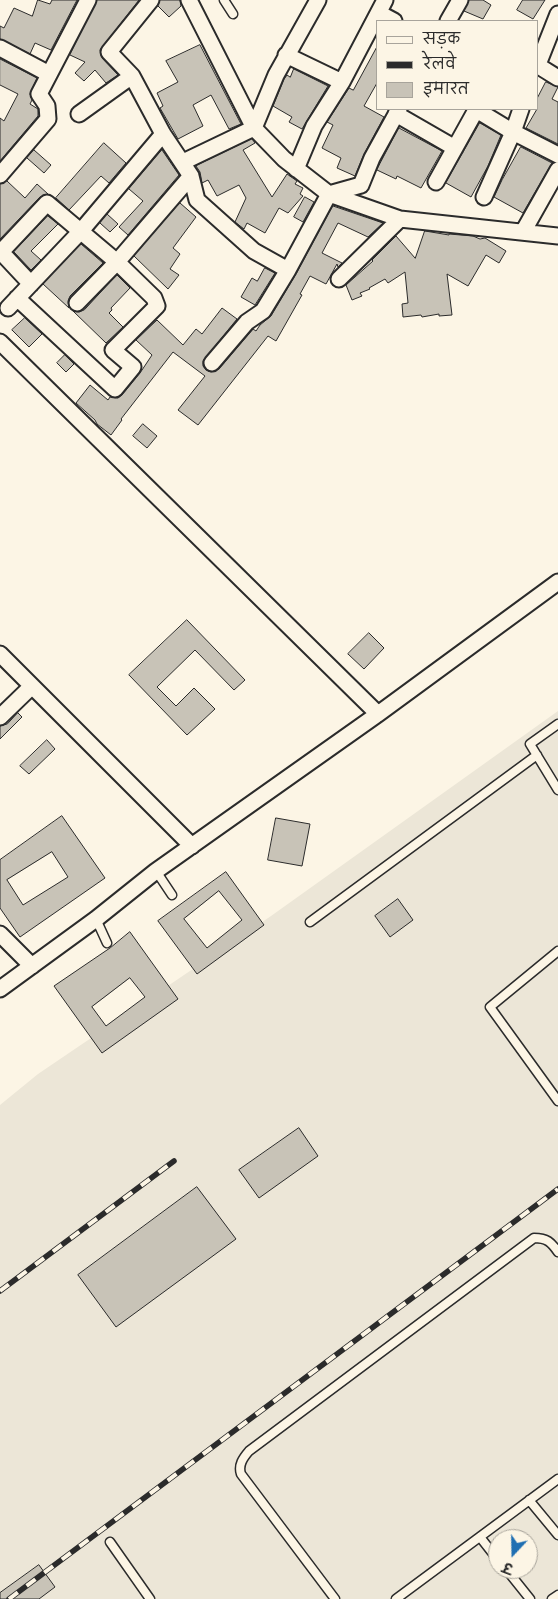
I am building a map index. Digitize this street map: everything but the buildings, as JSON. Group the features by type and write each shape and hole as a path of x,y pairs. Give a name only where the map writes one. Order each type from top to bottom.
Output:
{"street":[{"path":"0,175 48,119 47,106 39,94 88,0"},
{"path":"151,0 109,52 132,76 164,134 191,176 197,200 254,251 288,270"},
{"path":"189,0 254,128 284,159 329,194 400,219 558,236"},
{"path":"183,162 254,128 286,54 318,0"},
{"path":"451,20 460,0"},
{"path":"296,168 314,126 342,82 382,6 393,20"},
{"path":"538,64 558,14"},
{"path":"0,48 49,74"},
{"path":"286,54 342,82"},
{"path":"538,67 558,78"},
{"path":"79,114 132,76"},
{"path":"436,182 475,110"},
{"path":"478,110 513,132 558,154"},
{"path":"484,197 522,110"},
{"path":"361,185 372,158 398,111 456,148"},
{"path":"31,284 0,252 45,204 49,204 81,231 117,262 154,298 157,306 113,350 133,367 115,389 12,303 31,284 81,231 164,134"},
{"path":"523,232 558,170"},
{"path":"78,303 117,262 191,176"},
{"path":"212,364 247,322 263,311 288,270 329,194 361,185"},
{"path":"361,185 389,230"},
{"path":"338,279 400,219"},
{"path":"0,342 378,714"},
{"path":"0,989 96,920 156,870 378,714 558,582"},
{"path":"0,654 192,846"},
{"path":"0,717 32,686"},
{"path":"0,934 32,966"}],"lane":[{"path":"224,0 233,14"},
{"path":"558,724 530,744 558,790"},
{"path":"310,922 537,755"},
{"path":"156,870 172,895"},
{"path":"96,920 107,943"},
{"path":"558,951 490,1008 558,1101"},
{"path":"335,1599 241,1474 241,1463 244,1457 249,1451 534,1238 543,1238 551,1242 558,1252"},
{"path":"396,1599 558,1479"},
{"path":"529,1500 558,1535"},
{"path":"480,1537 488,1547"},
{"path":"110,1542 150,1599"},
{"path":"514,1579 530,1599"},
{"path":"552,1599 558,1594"}],"shaded area":[{"path":"558,711 558,1599 0,1599 0,1105 38,1074 271,916"}],"railway":[{"path":"0,1291 174,1161"},
{"path":"9,1599 558,1189"}]}
